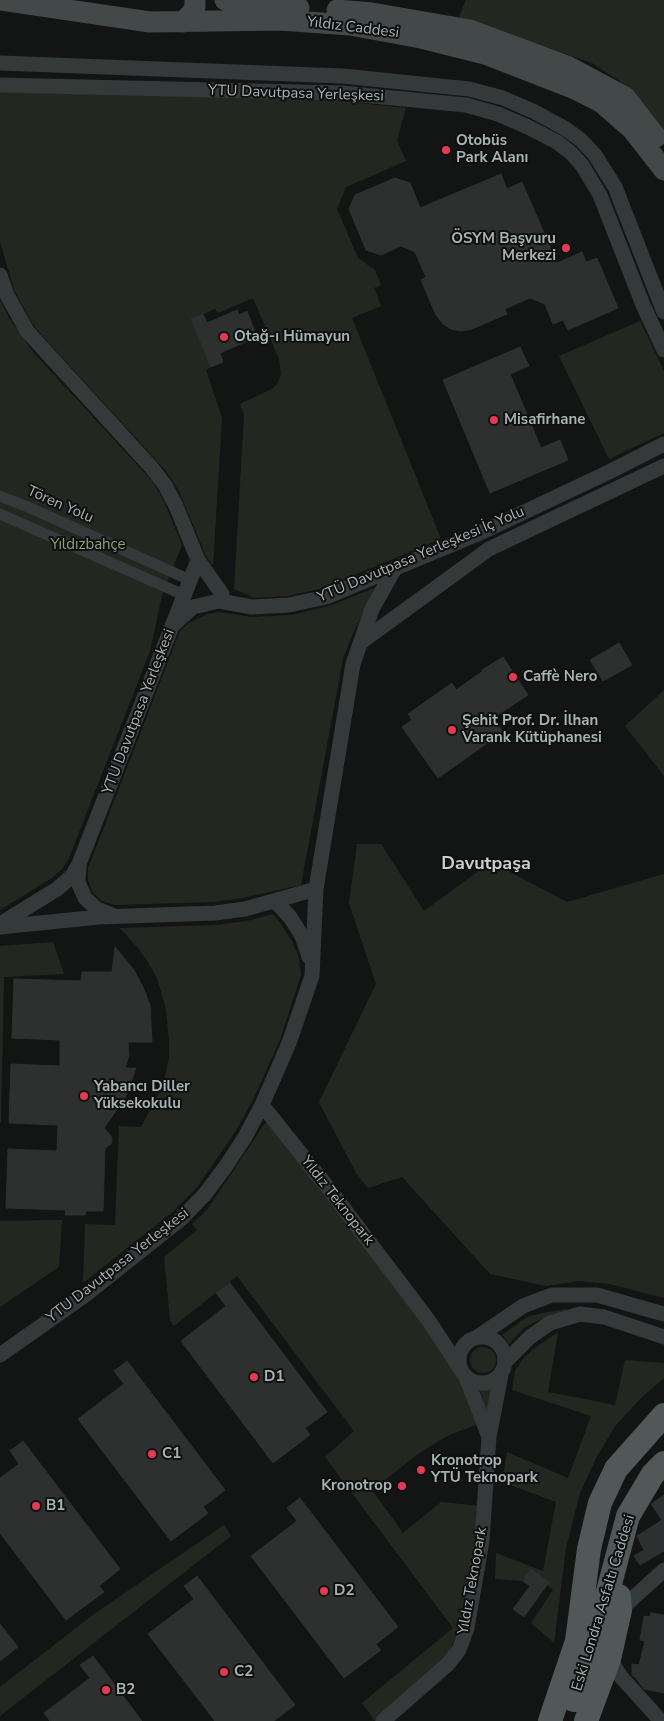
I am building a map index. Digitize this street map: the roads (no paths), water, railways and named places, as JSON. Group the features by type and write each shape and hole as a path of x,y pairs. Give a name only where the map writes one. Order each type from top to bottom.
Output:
{"main road":[{"name":"Yıldız Caddesi","path":"2,0 124,9 150,22 280,20 350,25 421,38 485,54 575,89 601,102 632,129 664,170"},
{"path":"183,22 195,7 195,0"},
{"name":"Yıldız Caddesi","path":"225,0 262,5 372,13 470,30 567,66 625,97 664,147"},
{"name":"Eski Londra Asfaltı Caddesi","path":"550,1721 577,1641 589,1549 600,1502 616,1469 664,1415"},
{"name":"Eski Londra Asfaltı Caddesi","path":"567,1721 594,1644 628,1516 653,1474 664,1463"},
{"path":"538,1721 558,1667 589,1549"},
{"path":"586,1721 609,1659 620,1610 617,1557"}],"street":[{"name":"YTU Davutpasa Yerleşkesi","path":"0,63 343,76 469,89 503,98 535,112 566,129 581,140 595,155 614,187 664,312"},
{"name":"YTU Davutpasa Yerleşkesi","path":"0,85 342,93 466,106 498,114 557,142 582,165 600,195 643,305 664,350"},
{"path":"0,275 7,295 27,331 166,485 198,560 222,594"},
{"name":"YTÜ Davutpasa Yerleşkesi İç Yolu","path":"172,626 193,607 219,601 252,607 290,605 326,597 482,532 664,444"},
{"name":"YTÜ Davutpasa Yerleşkesi İç Yolu","path":"359,644 377,629 490,549 664,466"},
{"name":"Tören Yolu","path":"0,496 190,580"},
{"name":"Tören Yolu","path":"0,514 184,595"},
{"name":"YTU Davutpasa Yerleşkesi","path":"0,926 57,888 72,876 79,864 198,560"},
{"name":"YTU Davutpasa Yerleşkesi","path":"0,1355 88,1293 181,1219 205,1194 226,1166 245,1137 262,1105 289,1044 312,976 316,889 353,664 372,609 395,568"},
{"name":"YTU Davutpasa Yerleşkesi","path":"79,864 78,882 85,898 97,909 115,916"},
{"name":"YTU Davutpasa Yerleşkesi","path":"0,926 115,916 215,913 245,909 316,889"},
{"name":"YTU Davutpasa Yerleşkesi","path":"275,901 290,917 302,936 309,955 312,976"},
{"name":"Yıldız Teknopark","path":"262,1105 335,1197 429,1322 463,1373 489,1437"},
{"path":"664,1314 597,1295 552,1296 523,1306 472,1340 463,1347 459,1362 463,1373 479,1383 487,1383 530,1337 550,1323 580,1314 604,1317 664,1337"},
{"name":"Yıldız Teknopark","path":"429,1322 450,1335 472,1340"},
{"path":"472,1340 490,1338 497,1341 505,1353 503,1368"},
{"name":"Yıldız Teknopark","path":"383,1721 448,1664 458,1650 467,1628 482,1540 489,1437 503,1368"},
{"path":"620,1610 664,1570"},
{"path":"609,1659 622,1678 661,1721"}],"place":[{"name":"Otobüs Park Alanı","path":"446,150"},
{"name":"ÖSYM Başvuru Merkezi","path":"566,248"},
{"name":"Otağ-ı Hümayun","path":"224,337"},
{"name":"Misafirhane","path":"494,420"},
{"name":"Caffè Nero","path":"513,677"},
{"name":"Şehit Prof. Dr. İlhan Varank Kütüphanesi","path":"452,730"},
{"name":"Yabancı Diller Yüksekokulu","path":"84,1096"},
{"name":"D1","path":"254,1377"},
{"name":"C1","path":"152,1454"},
{"name":"Kronotrop YTÜ Teknopark","path":"421,1470"},
{"name":"Kronotrop","path":"402,1486"},
{"name":"B1","path":"36,1506"},
{"name":"D2","path":"324,1591"},
{"name":"C2","path":"224,1672"},
{"name":"B2","path":"106,1690"}],"district":[{"name":"Davutpaşa","path":"486,865"}],"park label":[{"name":"Yıldızbahçe","path":"88,545"}]}
